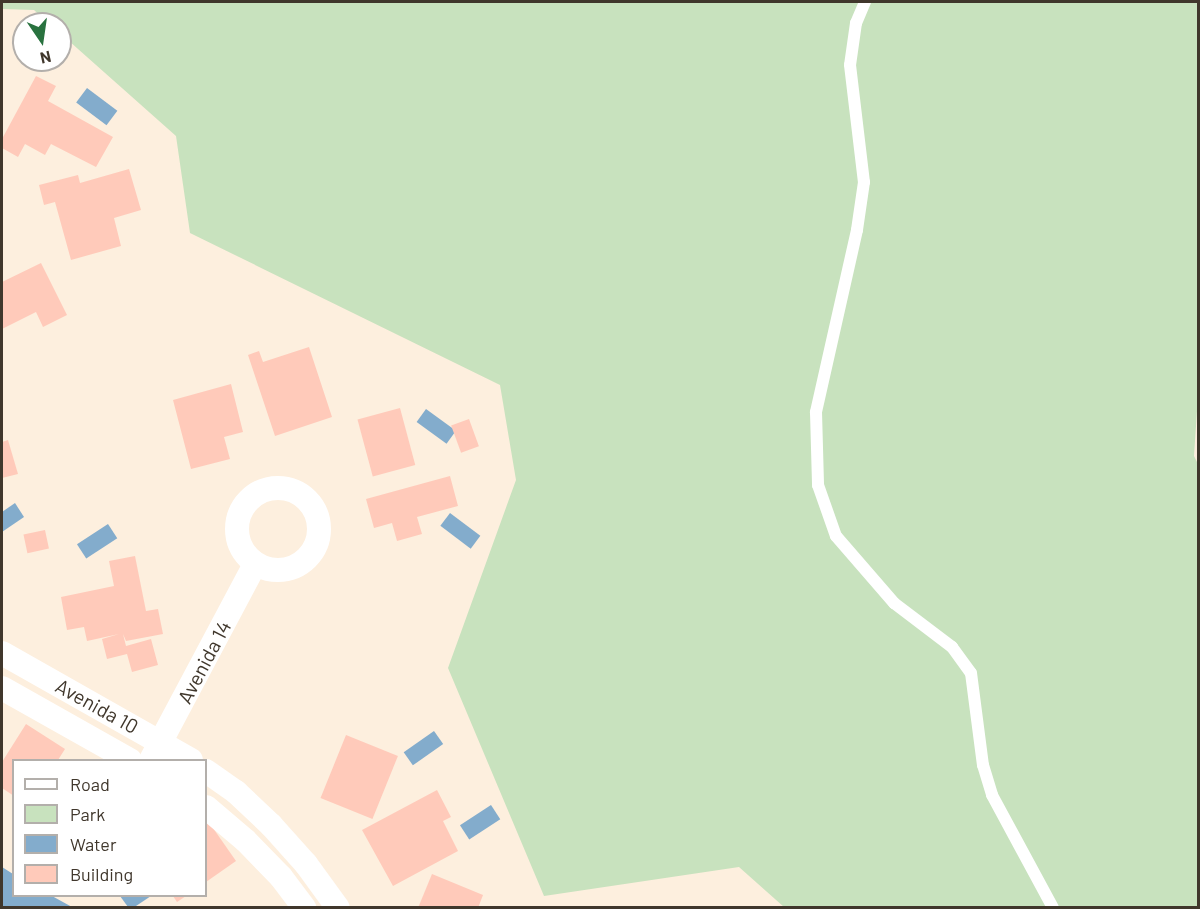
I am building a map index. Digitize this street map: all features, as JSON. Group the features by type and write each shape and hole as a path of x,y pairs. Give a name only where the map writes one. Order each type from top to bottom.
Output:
{"street":[{"name":"Avenida 14","path":"157,751 255,564"},
{"name":"Avenida 10","path":"2,653 157,751 187,759"},
{"name":"Avenida 10","path":"2,688 128,759"},
{"path":"207,772 236,792 271,825 338,908"},
{"path":"207,808 246,841 299,901 316,879"}],"lane":[{"path":"865,2 856,23 850,65 864,182 857,230 816,412 818,485 836,536 894,603 952,647 971,673 983,765 992,795 1053,908"}],"green space":[{"path":"2,2 1198,2 1198,396 1194,456 1198,464 1198,907 784,907 739,867 544,896 448,668 516,480 500,385 190,233 176,136 72,44 72,12 2,9"}],"water":[{"path":"87,88 117,111 107,125 76,102"},
{"path":"426,409 456,431 447,444 417,422"},
{"path":"15,503 24,517 2,532 2,512"},
{"path":"450,513 480,536 471,549 440,526"},
{"path":"108,524 117,538 86,558 77,544"},
{"path":"434,731 443,744 413,765 404,752"},
{"path":"491,805 500,819 469,839 460,825"},
{"path":"2,867 12,873 12,897 54,897 72,907 2,907"},
{"path":"121,897 150,897 133,908 128,907"}],"building":[{"path":"36,76 56,86 48,101 113,137 96,167 51,144 45,155 25,144 18,157 2,148 2,139"},
{"path":"129,169 141,210 114,218 121,246 71,260 55,202 44,205 39,185 78,175 80,183"},
{"path":"41,263 67,315 43,327 36,312 2,329 2,282"},
{"path":"309,347 332,417 275,436 248,355 259,351 263,362"},
{"path":"231,384 243,432 224,437 230,459 191,469 173,400"},
{"path":"400,408 415,465 373,476 357,419"},
{"path":"469,419 479,446 461,453 451,425"},
{"path":"8,440 18,474 2,478 2,442"},
{"path":"450,476 458,506 417,517 422,534 397,541 392,523 374,528 366,499"},
{"path":"45,530 49,549 27,553 23,535"},
{"path":"135,556 146,611 158,609 163,634 126,641 123,634 126,646 151,639 158,665 132,672 127,654 107,659 102,639 119,634 87,641 84,627 67,630 61,597 114,586 109,561"},
{"path":"26,724 65,749 59,759 12,759 12,795 2,788 2,762"},
{"path":"346,735 398,756 372,819 321,798"},
{"path":"437,790 451,817 443,821 458,851 393,886 362,830"},
{"path":"207,819 236,861 207,881"},
{"path":"432,874 483,895 478,908 418,908"},
{"path":"174,897 184,897 177,902"}]}
